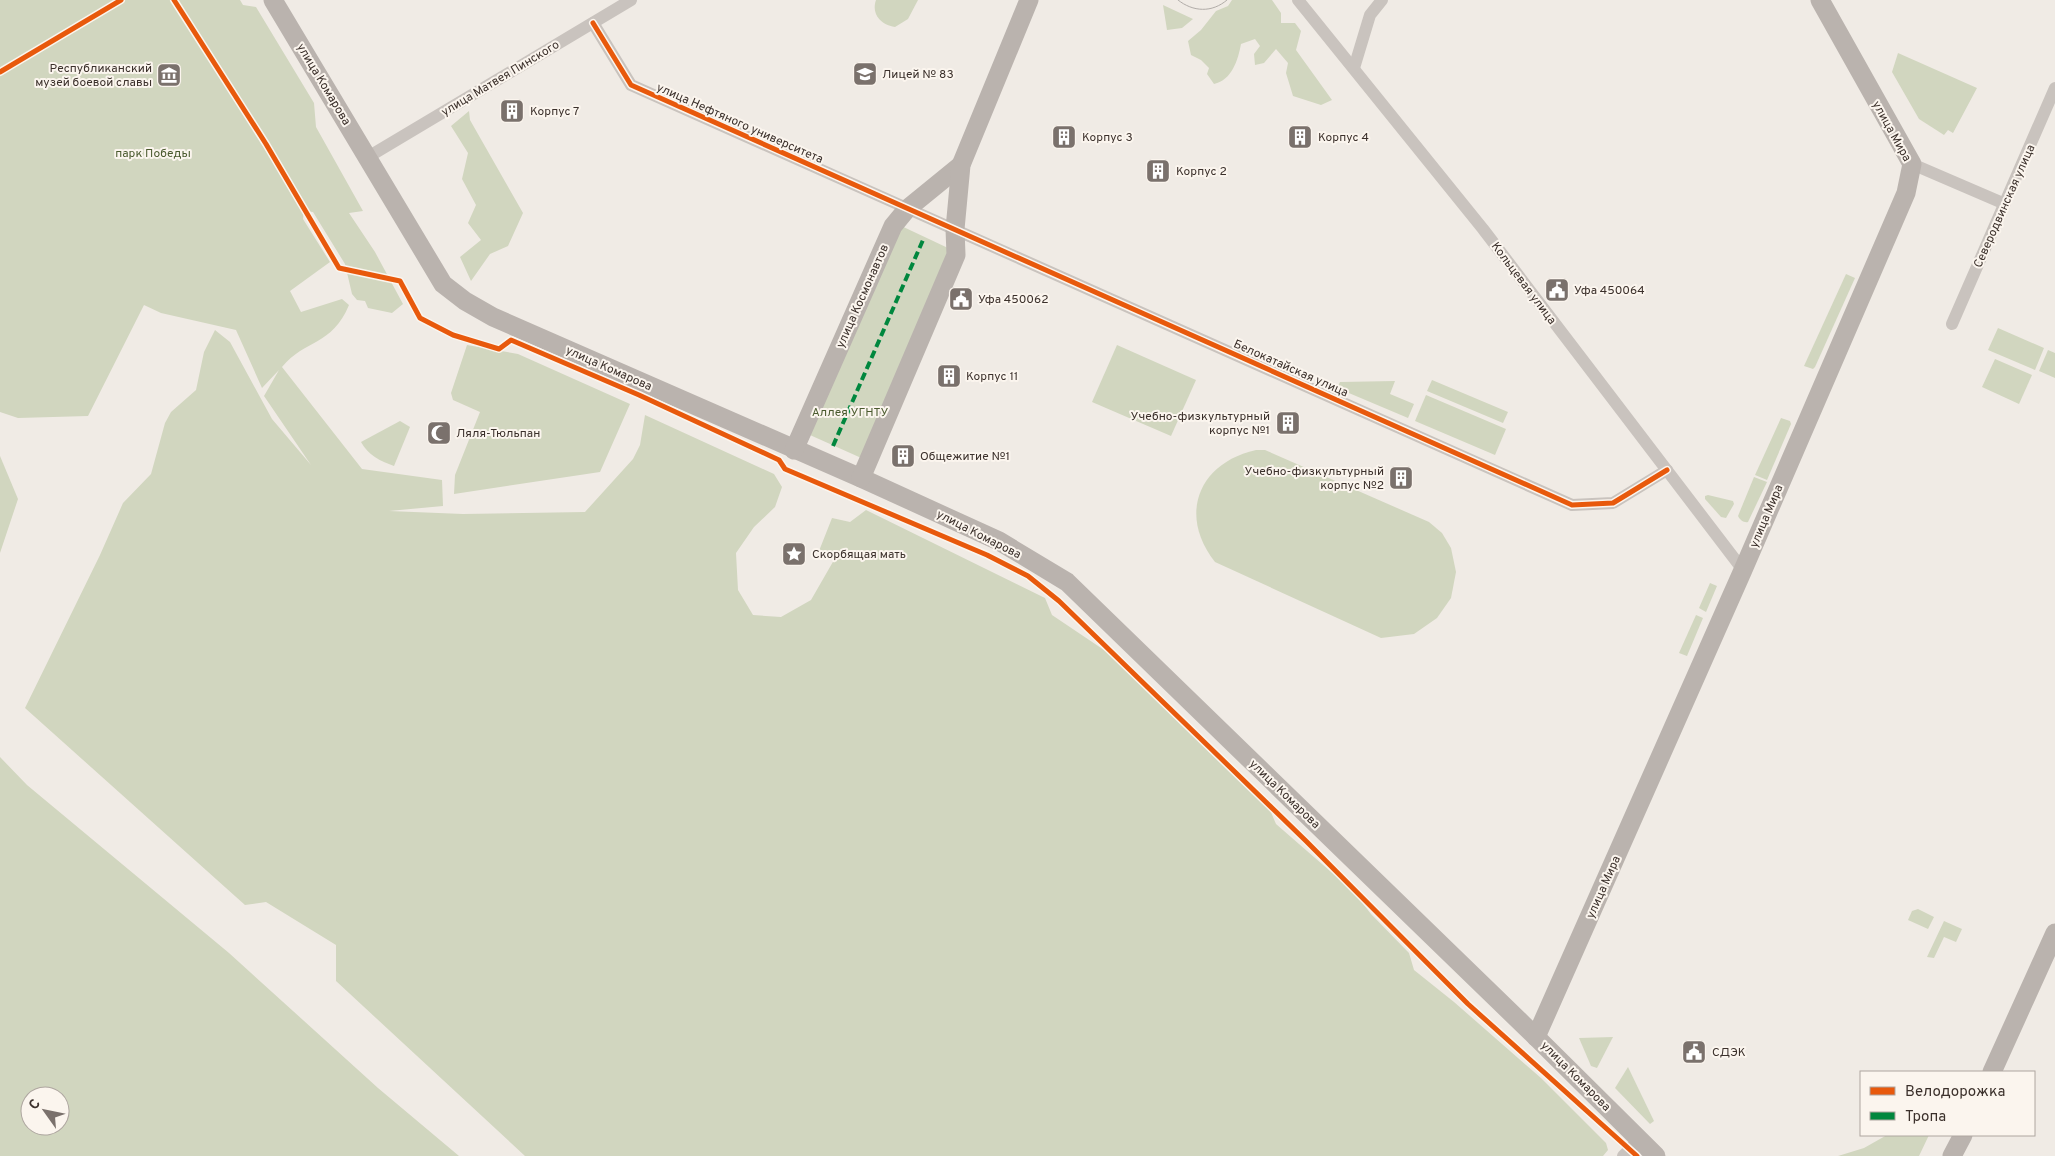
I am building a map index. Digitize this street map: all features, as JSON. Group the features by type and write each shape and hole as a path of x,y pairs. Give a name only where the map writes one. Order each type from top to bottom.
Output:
{"main road":[{"name":"улица Комарова","path":"273,0 443,284 465,301 493,317 861,478 999,541 1066,582 1536,1037 1656,1156"},
{"name":"улица Космонавтов","path":"861,478 956,255 955,229 961,165 1029,0"},
{"name":"улица Мира","path":"1536,1037 1743,570 1906,193 1912,164 1820,0"},
{"name":"улица Космонавтов","path":"794,450 893,226 907,209 961,165"},
{"path":"1992,1071 2055,933"},
{"path":"1952,1156 1962,1136"},
{"path":"1964,1156 1969,1136"}],"street":[{"name":"улица Матвея Пинского","path":"368,158 631,0"},
{"name":"Кольцевая улица","path":"1298,0 1483,229 1743,570"},
{"path":"1354,68 1370,16 1382,0"},
{"name":"улица Нефтяного университета","path":"593,23 631,85 907,209"},
{"name":"Северодвинская улица","path":"1952,324 2055,88"},
{"path":"1912,164 2005,204"},
{"name":"Белокатайская улица","path":"907,209 1572,505 1613,503 1666,470"},
{"path":"1624,1156 1640,1140"}],"green space":[{"name":"парк Победы","path":"0,0 240,0 243,5 256,7 314,103 316,127 363,211 349,213 375,252 403,304 392,313 368,308 365,301 357,300 352,294 345,264 313,212 304,211 303,219 330,262 290,291 301,312 342,299 349,305 335,328 300,351 282,367 362,469 442,480 443,506 389,511 463,514 585,512 633,459 640,445 645,415 774,474 782,487 775,507 754,527 736,553 738,590 753,615 781,617 811,600 834,560 819,551 832,518 850,522 866,510 1045,598 1052,615 1107,652 1196,736 1270,810 1276,824 1353,891 1371,914 1409,953 1414,970 1454,1002 1541,1078 1606,1143 1608,1150 1603,1156 525,1156 336,981 336,945 266,902 245,905 25,708 100,555 123,503 151,474 165,423 171,412 196,390 204,352 215,330 230,342 272,419 311,465 264,396 279,370 262,388 236,330 161,313 144,305 88,416 18,418 0,412"},
{"path":"876,0 918,0 908,19 895,27 885,24 878,18 875,10"},
{"path":"1232,0 1272,0 1281,13 1281,23 1295,23 1301,31 1296,50 1332,100 1321,105 1293,96 1286,73 1288,63 1276,49 1264,63 1255,65 1254,54 1260,46 1255,39 1241,44 1236,63 1230,74 1214,84 1207,74 1209,68 1201,60 1191,55 1188,41 1201,30 1216,11 1228,6"},
{"path":"1163,5 1193,19 1182,28 1167,30"},
{"path":"1898,53 1977,88 1953,133 1948,130 1944,135 1919,119 1892,72"},
{"path":"469,111 470,120 523,213 508,246 490,254 471,281 460,257 481,240 468,223 476,205 462,179 468,153 451,126"},
{"name":"Аллея УГНТУ","path":"895,223 948,248 956,255 868,461 801,431"},
{"path":"1846,274 1855,278 1815,367 1813,369 1804,366"},
{"path":"1998,328 2044,348 2035,370 1988,350"},
{"path":"467,345 518,354 630,404 600,472 454,494 455,475 480,412 453,400 451,393"},
{"path":"1117,345 1196,380 1171,436 1092,402"},
{"path":"2048,350 2055,353 2055,378 2039,371"},
{"path":"1995,359 2032,375 2019,404 1982,387"},
{"path":"1432,380 1508,412 1503,423 1427,391"},
{"path":"1395,381 1390,394 1414,404 1408,418 1337,388 1340,382"},
{"path":"1426,395 1506,429 1495,455 1415,421"},
{"path":"1781,418 1790,421 1791,424 1767,480 1755,475"},
{"path":"400,421 410,427 394,466 375,457 367,451 361,442"},
{"path":"1256,450 1265,450 1429,522 1442,533 1451,548 1456,572 1451,598 1437,618 1414,634 1381,638 1215,562 1204,544 1198,526 1196,509 1200,493 1208,479 1220,466 1236,457"},
{"path":"0,456 18,499 0,553"},
{"path":"1754,477 1767,482 1748,522 1745,522 1738,516"},
{"path":"1708,495 1733,501 1734,504 1726,518 1721,517 1705,499 1705,496"},
{"path":"1710,583 1717,586 1706,612 1699,608"},
{"path":"1696,615 1703,618 1687,656 1679,653"},
{"path":"0,757 27,785 229,953 378,1088 459,1156 0,1156"},
{"path":"1918,909 1934,917 1928,929 1908,920 1912,911"},
{"path":"1944,921 1962,929 1956,942 1944,937 1934,958 1927,957"},
{"path":"1613,1037 1597,1068 1591,1066 1579,1038"},
{"path":"1628,1067 1654,1121 1650,1124 1615,1088"},
{"path":"1885,1136 1929,1136 1919,1156 1838,1156 1864,1148"}],"tram line":[{"path":"1178,0 1196,9 1209,9 1227,0"}],"marked path":[{"path":"833,446 923,240"}],"cycle path":[{"path":"0,72 121,0"},
{"path":"174,0 266,144 339,268 400,281 420,318 453,335 499,349 511,340 639,395 779,460 785,469 987,555 1028,576 1059,601 1306,841 1468,1004 1637,1156"},
{"path":"593,23 631,85 1572,505 1613,503 1667,470"}],"place":[{"name":"Лицей № 83","path":"865,74"},
{"name":"Республиканский музей боевой славы","path":"169,75"},
{"name":"Корпус 7","path":"512,111"},
{"name":"Корпус 3","path":"1064,137"},
{"name":"Корпус 4","path":"1300,137"},
{"name":"Корпус 2","path":"1158,171"},
{"name":"Уфа 450064","path":"1557,290"},
{"name":"Уфа 450062","path":"961,299"},
{"name":"Корпус 11","path":"949,376"},
{"name":"Учебно-физкультурный корпус №1","path":"1288,423"},
{"name":"Ляля-Тюльпан","path":"439,433"},
{"name":"Общежитие №1","path":"903,456"},
{"name":"Учебно-физкультурный корпус №2","path":"1401,478"},
{"name":"Скорбящая мать","path":"794,554"},
{"name":"СДЭК","path":"1694,1052"}]}
